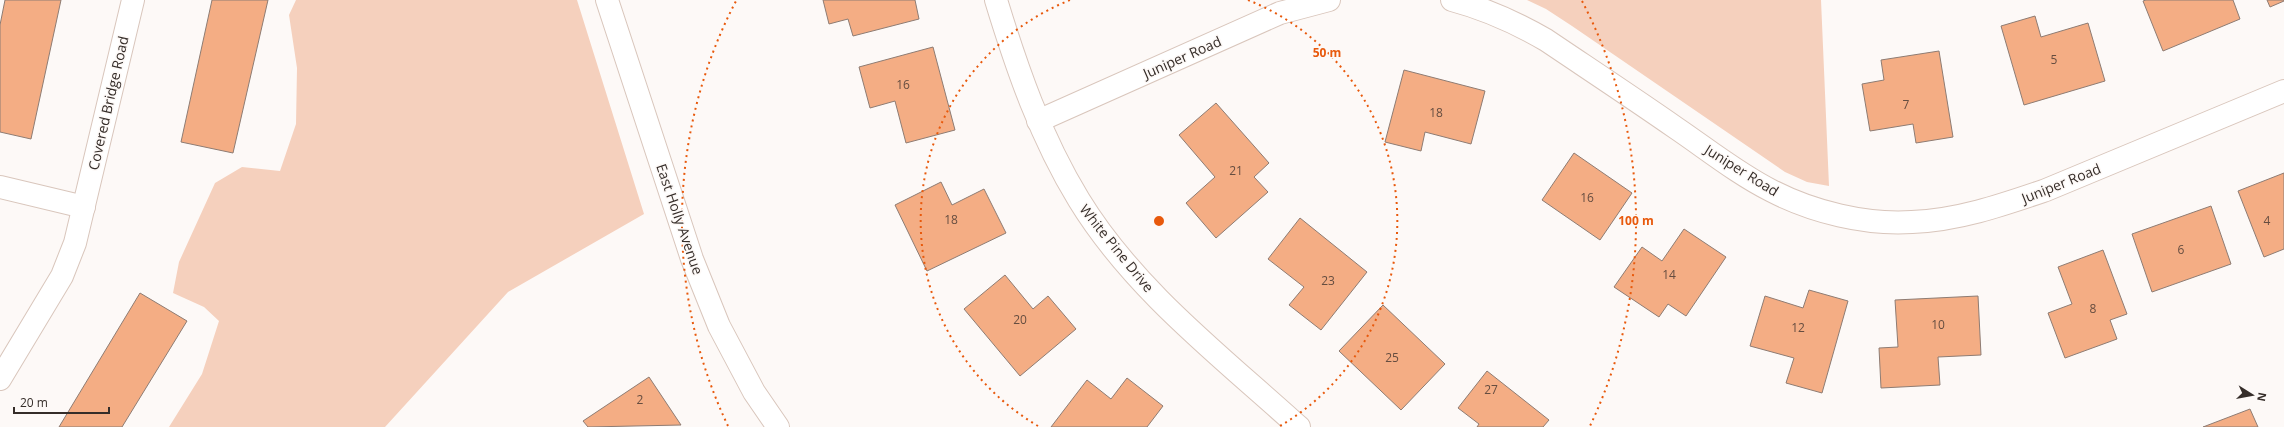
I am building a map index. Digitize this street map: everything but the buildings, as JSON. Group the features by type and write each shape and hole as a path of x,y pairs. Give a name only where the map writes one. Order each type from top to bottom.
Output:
{"street":[{"name":"Covered Bridge Road","path":"0,379 62,276 75,243 133,0"},
{"name":"East Holly Avenue","path":"607,0 692,259 719,326 754,392 778,427"},
{"name":"White Pine Drive","path":"996,0 1011,51 1038,121 1079,200 1122,258 1179,319 1299,427"},
{"name":"Juniper Road","path":"1038,121 1280,13 1329,0"},
{"name":"Juniper Road","path":"1452,0 1484,8 1518,24 1546,40 1771,191 1821,210 1877,221 1911,222 1948,218 1978,213 2008,204 2046,190 2284,91"},
{"path":"0,187 84,207"}],"shaded area":[{"path":"296,0 577,0 644,214 508,292 385,427 169,427 202,374 219,321 204,307 173,293 179,262 215,183 242,167 280,171 296,124 297,68 289,15"},
{"path":"1527,0 1821,0 1829,186 1807,182 1785,172 1572,26 1546,9"}]}
